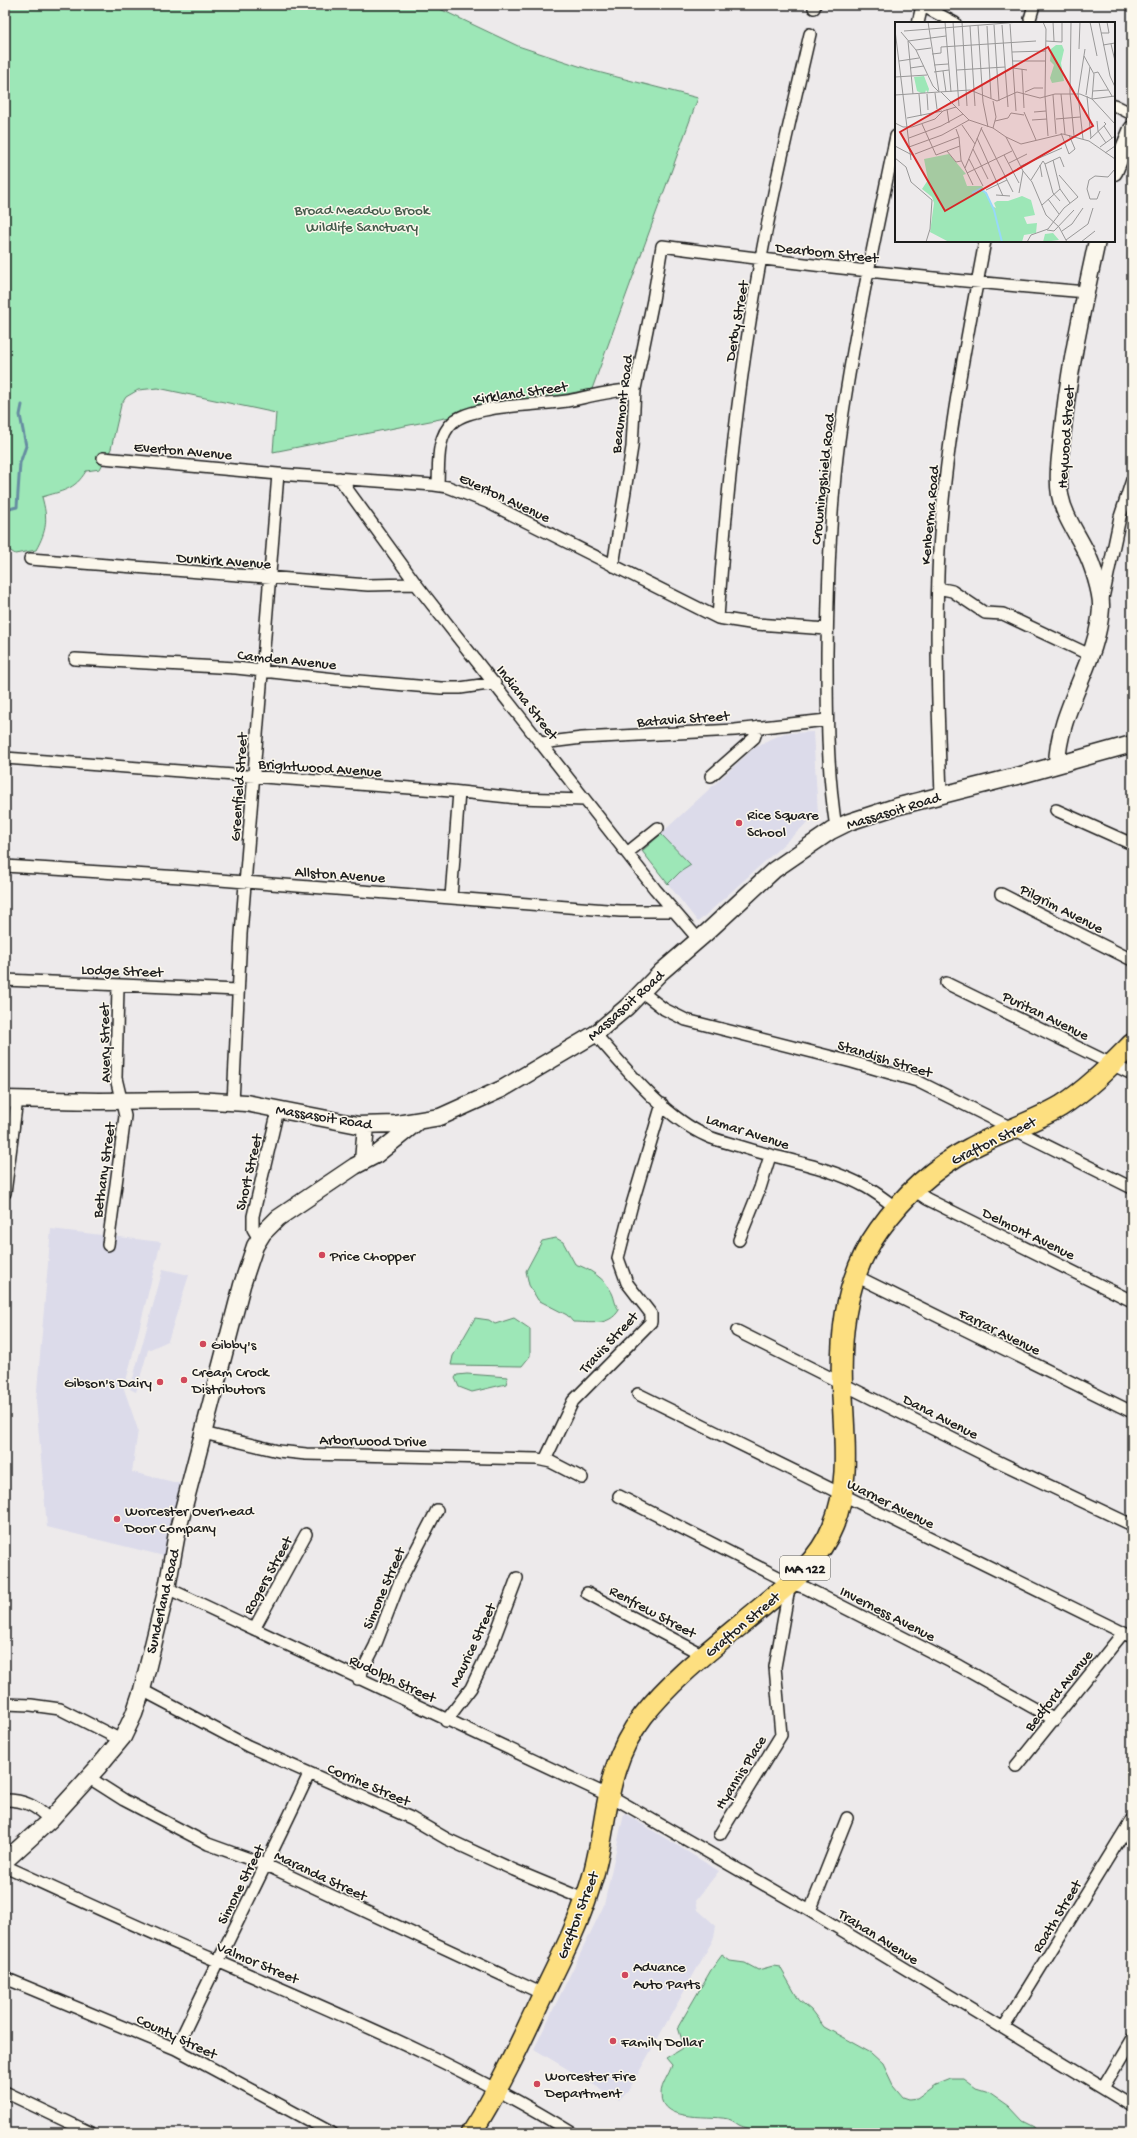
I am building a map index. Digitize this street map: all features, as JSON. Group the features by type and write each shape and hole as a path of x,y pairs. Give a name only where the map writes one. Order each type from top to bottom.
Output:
{"highway":[{"name":"Grafton Street","path":"471,2133 497,2090 586,1900 597,1860 608,1795 622,1750 636,1726 664,1692 790,1583 818,1553 833,1526 842,1496 846,1450 842,1384 843,1330 848,1300 868,1247 896,1208 914,1190 956,1156 1044,1115 1068,1101 1088,1086 1132,1044"}],"street":[{"path":"918,22 921,5 953,22"},
{"path":"1030,19 1034,5"},
{"name":"Derby Street","path":"718,618 725,522 736,421 752,307 810,34"},
{"path":"1115,106 1132,114"},
{"path":"1115,170 1132,129"},
{"name":"Crowningshield Road","path":"836,828 830,789 827,720 827,628 829,560 839,440 868,271 895,141"},
{"name":"Kenberma Road","path":"941,795 936,684 938,588 945,484 957,398 985,242"},
{"name":"Heywood Street","path":"1057,765 1058,742 1062,726 1090,655 1096,636 1101,607 1098,587 1086,551 1066,515 1060,495 1059,467 1064,416 1073,354 1097,242"},
{"name":"Dearborn Street","path":"662,246 762,260 977,283 1086,292"},
{"name":"Beaumont Road","path":"613,566 632,447 635,392 662,246"},
{"name":"Kirkland Street","path":"438,485 440,450 443,436 450,424 461,417 484,410 565,402 623,389 630,389 635,392"},
{"name":"Everton Avenue","path":"103,458 278,474 438,485 460,491 487,502 718,618 756,624 827,628"},
{"name":"Greenfield Street","path":"233,1103 238,990 253,778 278,474"},
{"name":"Indiana Street","path":"339,478 416,584 673,911 699,940"},
{"path":"1101,607 1120,517 1132,480"},
{"name":"Dunkirk Avenue","path":"30,559 383,586 416,584"},
{"path":"938,588 952,591 985,613 1003,614 1090,655"},
{"name":"Camden Avenue","path":"75,659 261,670 335,679 441,688 460,688 495,683"},
{"name":"Batavia Street","path":"542,743 582,738 613,738 827,720"},
{"path":"711,776 754,738 758,727"},
{"name":"Massasoit Road","path":"11,1099 196,1100 252,1104 342,1122 373,1125 417,1122 451,1113 493,1094 540,1069 595,1034 774,870 805,847 836,828 895,807 1132,744"},
{"name":"Brightwood Avenue","path":"5,758 253,778 459,792 517,798 585,800"},
{"path":"451,897 459,792"},
{"path":"1056,810 1132,844"},
{"path":"627,853 658,828"},
{"name":"Allston Avenue","path":"5,866 246,882 620,911 673,911"},
{"name":"Pilgrim Avenue","path":"1001,894 1132,960"},
{"name":"Lodge Street","path":"5,980 238,990"},
{"name":"Puritan Avenue","path":"946,983 1132,1074"},
{"name":"Avery Street","path":"118,986 116,1078 121,1100"},
{"name":"Standish Street","path":"642,992 664,1010 686,1020 858,1064 917,1081 1132,1188"},
{"name":"Lamar Avenue","path":"595,1034 662,1104 683,1122 707,1136 770,1156 809,1165 858,1183 876,1193 896,1208"},
{"path":"5,1193 11,1099"},
{"name":"Bethany Street","path":"108,1245 125,1116 121,1100"},
{"name":"Travis Street","path":"545,1460 573,1401 651,1322 651,1314 627,1283 618,1258 631,1208 662,1104"},
{"name":"Short Street","path":"259,1240 253,1229 253,1216 278,1110"},
{"name":"Sunderland Road","path":"5,1861 50,1820 121,1740 134,1714 142,1690 167,1588 177,1533 251,1254 268,1228 289,1210 370,1158 417,1122"},
{"path":"370,1158 373,1125"},
{"path":"739,1240 760,1188 770,1156"},
{"name":"Delmont Avenue","path":"914,1190 927,1199 1132,1301"},
{"name":"Farrar Avenue","path":"856,1276 1132,1412"},
{"name":"Dana Avenue","path":"737,1331 842,1384 1132,1525"},
{"name":"Warner Avenue","path":"638,1394 842,1496 1128,1635"},
{"name":"Arborwood Drive","path":"203,1433 278,1451 306,1454 372,1457 447,1456 545,1460"},
{"path":"545,1460 582,1478"},
{"name":"Inverness Avenue","path":"620,1496 790,1583 804,1587 959,1666 1055,1720"},
{"name":"Simone Street","path":"358,1678 375,1646 400,1581 436,1510"},
{"name":"Rogers Street","path":"254,1629 306,1534"},
{"name":"Maurice Street","path":"446,1721 474,1681 492,1644 517,1578"},
{"name":"Hyannis Place","path":"720,1834 781,1735 775,1668 790,1583"},
{"name":"Rudolph Street","path":"167,1588 446,1721 608,1795"},
{"name":"Renfrew Street","path":"587,1593 705,1656"},
{"name":"Bedford Avenue","path":"1016,1766 1128,1635"},
{"name":"Corrine Street","path":"142,1690 236,1740 309,1774 411,1818 447,1839 514,1870 586,1900"},
{"path":"5,1704 36,1705 60,1709 121,1740"},
{"name":"Simone Street","path":"176,2049 217,1961 266,1866 309,1774"},
{"name":"Maranda Street","path":"88,1777 134,1806 208,1844 266,1866 543,1994"},
{"name":"Trahan Avenue","path":"608,1795 810,1911 913,1975 1004,2028 1132,2106"},
{"path":"5,1800 22,1801 32,1805 50,1820"},
{"path":"810,1911 847,1818"},
{"name":"Roath Street","path":"1004,2028 1132,1818"},
{"name":"Valmor Street","path":"5,1866 343,2016 497,2090 572,2133"},
{"name":"County Street","path":"5,1978 176,2049 332,2133"},
{"path":"1103,2088 1132,2039"},
{"path":"5,2092 91,2133"}],"shaded area":[{"name":"Rice Square School","path":"813,732 818,813 698,922 642,851 754,748 785,733"},
{"path":"51,1229 161,1242 124,1389 138,1430 132,1472 182,1484 164,1556 47,1527 36,1401"},
{"path":"163,1269 189,1275 168,1341 148,1350 136,1392 130,1389"},
{"path":"624,1813 719,1871 696,1900 698,1910 716,1926 714,1938 630,2088 619,2100 534,2049 604,1905"}],"green space":[{"name":"Broad Meadow Brook Wildlife Sanctuary","path":"5,5 438,5 440,9 518,46 594,71 698,98 592,389 273,452 276,413 158,388 138,390 126,397 121,405 111,449 100,469 86,471 73,486 42,497 46,518 40,543 36,550 15,554 5,547"},
{"path":"661,834 691,865 680,872 668,884 642,851"},
{"path":"556,1238 563,1242 575,1264 585,1268 606,1283 619,1310 610,1319 592,1323 573,1322 567,1315 538,1300 529,1285 526,1271 542,1241"},
{"path":"475,1318 489,1320 495,1324 514,1318 530,1329 530,1356 522,1366 451,1365 453,1356"},
{"path":"467,1374 508,1377 506,1384 472,1392 459,1387 455,1378 457,1375"},
{"path":"722,1955 730,1961 745,1963 758,1970 773,1966 780,1967 799,2000 811,2010 824,2027 871,2053 883,2064 893,2085 903,2097 909,2099 917,2098 935,2085 950,2079 964,2079 976,2088 989,2092 1009,2106 1023,2121 1035,2127 1038,2133 758,2133 731,2120 723,2118 690,2116 678,2114 669,2110 663,2104 661,2094 662,2087 672,2065 666,2058 684,2047 678,2027 711,1970"}],"waterway":[{"path":"5,510 17,507 20,463 26,446 20,415 22,405"}],"place":[{"name":"Rice Square School","path":"739,823"},
{"name":"Price Chopper","path":"322,1255"},
{"name":"Gibby's","path":"203,1344"},
{"name":"Cream Crock Distributors","path":"184,1380"},
{"name":"Gibson's Dairy","path":"160,1382"},
{"name":"Worcester Overhead Door Company","path":"117,1519"},
{"name":"Advance Auto Parts","path":"625,1975"},
{"name":"Family Dollar","path":"613,2041"},
{"name":"Worcester Fire Department","path":"537,2084"}]}
